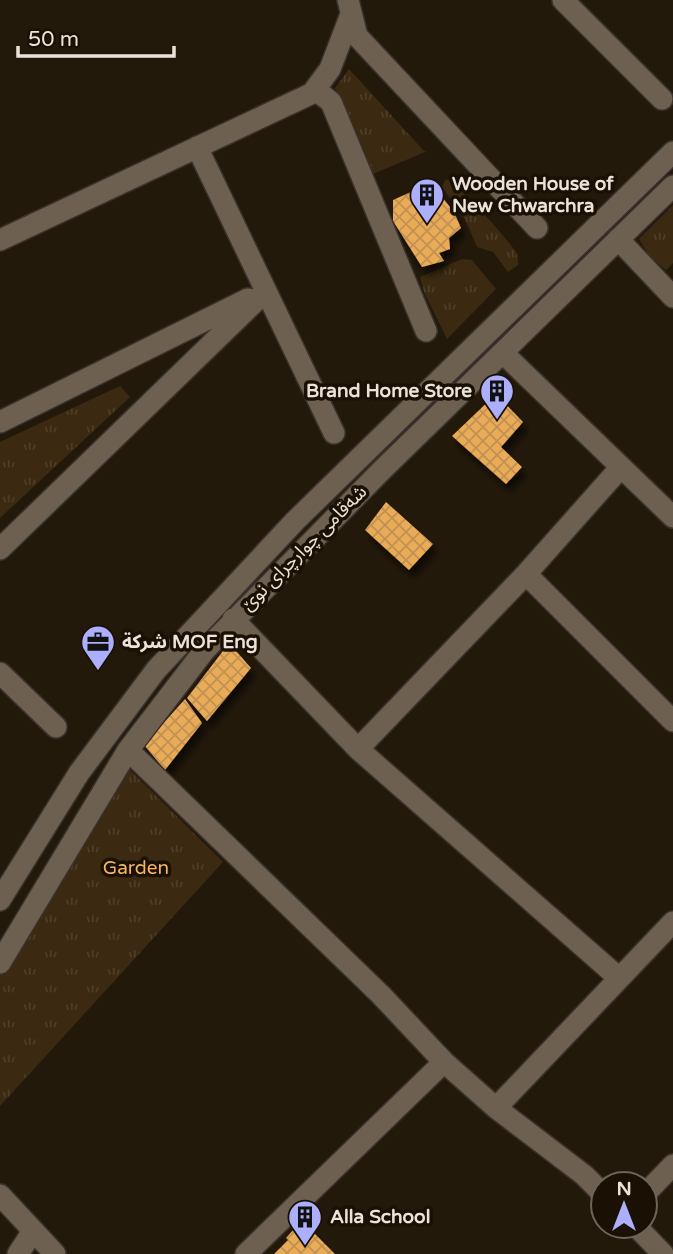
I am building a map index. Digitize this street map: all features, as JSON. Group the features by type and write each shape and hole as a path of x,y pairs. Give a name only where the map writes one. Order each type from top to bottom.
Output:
{"street":[{"path":"564,0 662,99"},
{"path":"0,240 313,92 330,69 350,7"},
{"path":"350,7 357,36 537,228"},
{"path":"313,92 323,94 331,102 426,331"},
{"path":"197,147 334,433"},
{"name":"شەقامی چوارچرای نوێ","path":"3,887 89,758 156,670 217,601 295,521 673,152"},
{"name":"شەقامی چوارچرای نوێ","path":"0,963 128,750 196,660 233,619 673,186"},
{"path":"618,239 669,286"},
{"path":"0,422 265,291"},
{"path":"0,549 265,291"},
{"path":"503,354 673,517"},
{"path":"358,749 526,574 621,467"},
{"path":"526,574 673,721"},
{"path":"233,619 358,749 619,978"},
{"path":"0,673 56,727"},
{"path":"128,750 381,995 444,1062 496,1108 589,1180"},
{"path":"3,887 38,900"},
{"path":"0,912 22,930"},
{"path":"496,1108 673,922"},
{"path":"246,1254 444,1062"},
{"path":"659,1180 673,1165"},
{"path":"0,1195 55,1254"},
{"path":"18,1254 33,1231"},
{"path":"650,1240 663,1254"}],"green space":[{"path":"349,69 425,152 373,174 335,88"},
{"path":"446,179 472,201 505,238 517,254 518,265 508,272 493,252 477,247 465,219 442,187"},
{"path":"673,205 673,263 666,270 650,257 639,239"},
{"path":"462,259 472,260 496,289 447,339 424,292 420,277"},
{"path":"120,386 130,397 0,518 0,442"},
{"name":"Garden","path":"128,768 223,862 0,1106 0,968"}],"building":[{"name":"Wooden House of New Chwarchra","path":"424,186 433,187 442,197 454,212 461,228 449,238 450,249 439,253 444,261 422,267 393,221 393,200"},
{"path":"496,394 523,422 501,447 522,467 506,484 452,436"},
{"path":"386,502 433,544 409,570 365,530"},
{"path":"229,643 251,668 207,721 187,698"},
{"path":"185,699 202,723 165,770 144,745"},
{"name":"Alla School","path":"293,1230 299,1235 311,1230 335,1254 274,1254 288,1240 286,1238"}],"place":[{"name":"Wooden House of New Chwarchra","path":"427,225"},
{"name":"Brand Home Store","path":"497,421"},
{"name":"شركة MOF Eng","path":"98,672"},
{"name":"Alla School","path":"305,1247"}]}
